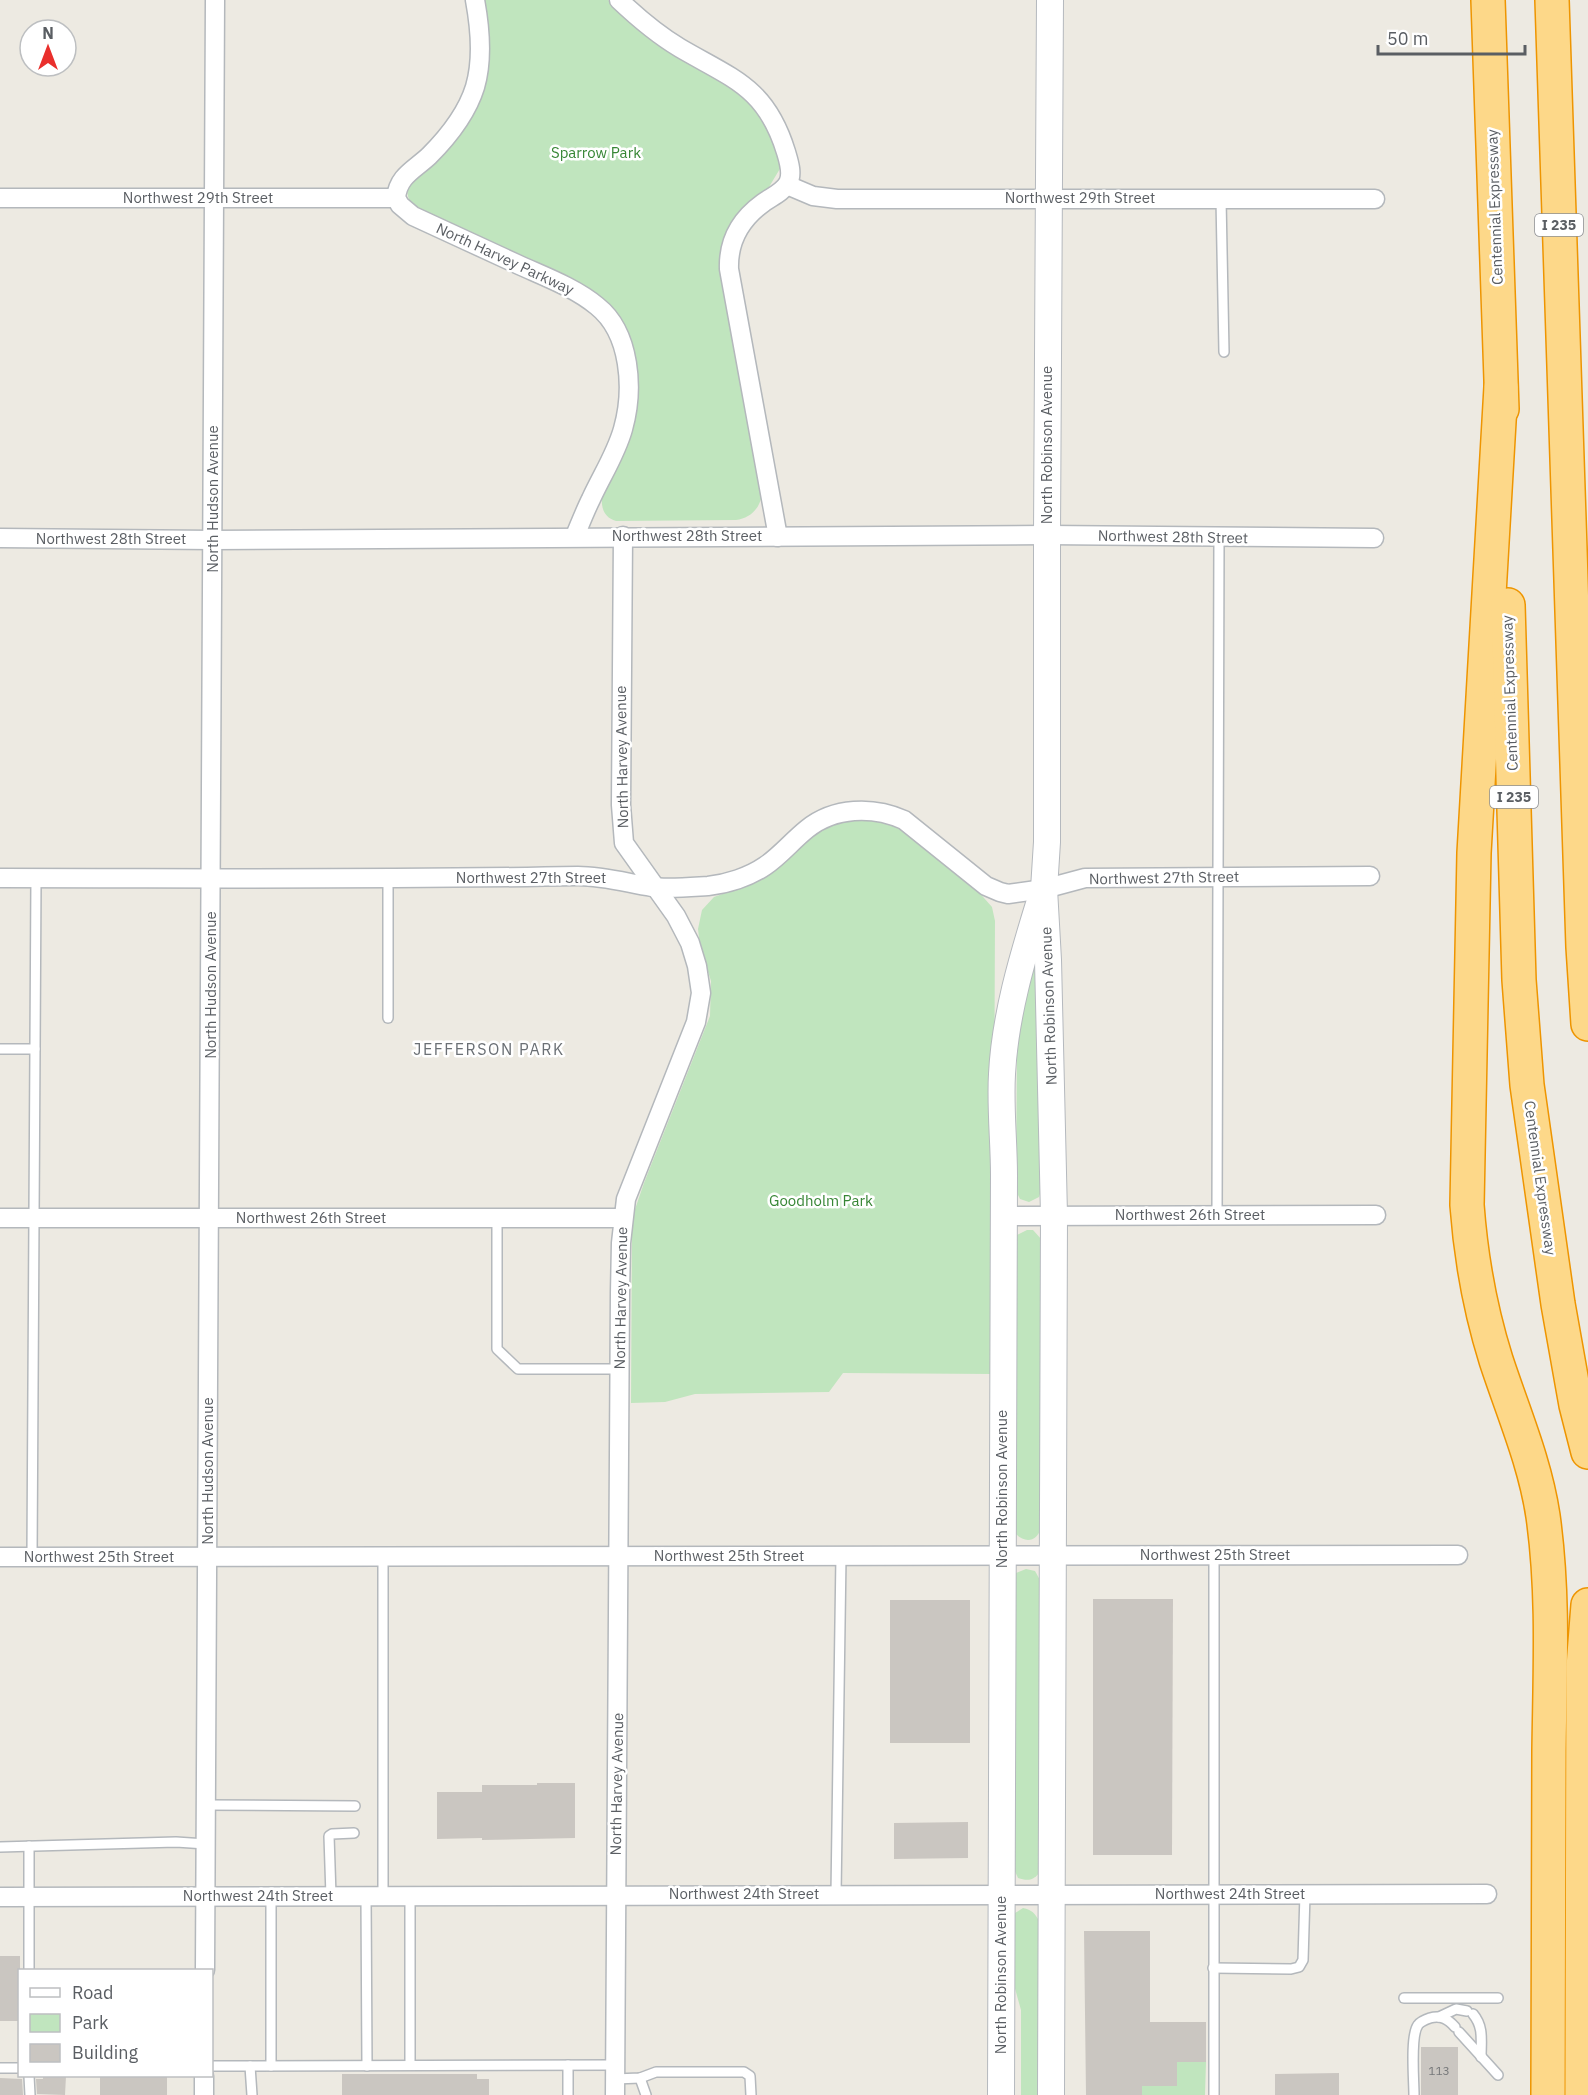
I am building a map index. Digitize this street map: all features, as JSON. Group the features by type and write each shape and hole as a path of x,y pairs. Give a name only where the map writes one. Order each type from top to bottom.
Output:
{"highway":[{"name":"Centennial Expressway","path":"1488,0 1520,980 1527,1085 1557,1304 1576,1405 1588,1452"},
{"name":"I 235","path":"1552,0 1583,947 1588,1024"},
{"path":"1501,387 1474,853 1467,1205 1470,1248 1482,1313 1532,1465 1547,1554 1550,1623 1548,2095"},
{"path":"1567,449 1588,601"},
{"path":"1582,2095 1583,1667 1588,1605"}],"street":[{"name":"North Hudson Avenue","path":"205,1969 215,0"},
{"path":"396,198 401,179 425,160 445,138 475,88 480,44 475,0"},
{"path":"619,0 638,18 678,47 732,77 755,95 783,141 790,167 787,185 744,221 732,241 729,257 729,269 778,537"},
{"name":"North Robinson Avenue","path":"1050,0 1047,842 1044,889 1048,960 1054,1215 1051,2095"},
{"name":"Northwest 29th Street","path":"787,185 823,198 1375,199"},
{"name":"Northwest 29th Street","path":"0,198 396,198"},
{"name":"North Harvey Parkway","path":"396,198 400,205 413,216 585,297 610,320 618,334 623,348 628,382 626,415 619,442 575,536"},
{"name":"Northwest 28th Street","path":"0,538 213,540 575,536 1047,535 1374,538"},
{"name":"North Harvey Avenue","path":"616,2079 623,1218 631,1186 696,1022 701,993 697,966 690,943 676,916 624,843 622,828 623,536"},
{"name":"Northwest 27th Street","path":"0,878 598,876 655,887 709,886 736,880 767,865 809,827 819,821 843,813 868,811 892,814 904,820 992,889 1008,894 1044,889 1085,878 1370,876"},
{"name":"North Robinson Avenue","path":"1001,2095 1001,1556 1004,1216 1002,1075 1009,1017 1023,957 1044,889"},
{"name":"Northwest 26th Street","path":"1004,1216 1377,1215"},
{"name":"Northwest 26th Street","path":"0,1218 623,1218"},
{"name":"Northwest 25th Street","path":"0,1557 1458,1555"},
{"name":"Northwest 24th Street","path":"0,1897 1487,1894"},
{"path":"204,2077 204,2095"}],"lane":[{"path":"1221,199 1224,352"},
{"path":"1217,1215 1219,537"},
{"path":"32,1557 36,878"},
{"path":"388,878 388,1018"},
{"path":"0,1049 35,1049"},
{"path":"497,1218 497,1349 518,1369 620,1369"},
{"path":"1214,1555 1214,2095"},
{"path":"367,2066 383,1556"},
{"path":"836,1894 841,1556"},
{"path":"206,1805 355,1806"},
{"path":"331,1896 329,1836 354,1833"},
{"path":"0,1847 176,1842 206,1844"},
{"path":"29,1846 29,1969"},
{"path":"1213,1968 1291,1969 1299,1967 1303,1960 1305,1894"},
{"path":"271,1896 271,2066"},
{"path":"410,1896 410,2065"},
{"path":"1404,1998 1498,1998"},
{"path":"1414,2095 1414,2035 1418,2025 1456,2009 1470,2013 1479,2021 1482,2029 1481,2057"},
{"path":"1439,2017 1449,2020 1498,2075"},
{"path":"568,2065 568,2095"},
{"path":"213,2066 568,2065 616,2079 640,2078 656,2072 744,2072 750,2076 751,2095"},
{"path":"250,2066 252,2095"},
{"path":"0,2067 18,2068"},
{"path":"29,2077 30,2095"},
{"path":"640,2078 646,2095"}],"green space":[{"name":"Sparrow Park","path":"481,0 608,0 635,25 728,83 758,110 779,153 781,167 769,187 731,226 726,234 721,255 721,268 762,494 757,508 746,517 736,520 616,521 608,517 603,507 602,495 636,386 590,290 415,208 410,200 407,192 408,186 469,115"},
{"name":"Goodholm Park","path":"855,819 881,820 904,829 969,881 992,907 995,921 993,1374 843,1373 829,1392 695,1394 665,1402 631,1403 632,1218 710,1016 711,981 700,946 698,929 702,910 714,897 750,884 808,838 830,825"},
{"path":"1037,959 1042,1188 1039,1197 1029,1202 1020,1199 1016,1191 1017,1041 1034,962"},
{"path":"1027,1230 1033,1230 1042,1240 1041,1528 1037,1536 1031,1540 1016,1534 1015,1236"},
{"path":"1026,1569 1035,1571 1040,1580 1039,1873 1027,1880 1018,1878 1013,1867 1013,1581 1016,1573"},
{"path":"1023,1908 1033,1912 1039,1921 1039,2095 1021,2095 1021,2010 1014,1985 1013,1923 1015,1913"},
{"path":"1177,2062 1206,2062 1205,2095 1142,2095 1142,2086 1177,2086"}],"building":[{"path":"1093,1599 1173,1599 1172,1855 1093,1855"},
{"path":"890,1600 970,1600 970,1743 890,1743"},
{"path":"537,1783 575,1783 575,1838 437,1839 437,1792 482,1792 482,1785 537,1785"},
{"path":"968,1822 968,1858 894,1859 894,1823"},
{"path":"1084,1931 1150,1931 1150,2022 1206,2022 1206,2062 1177,2062 1177,2086 1142,2086 1142,2095 1086,2095"},
{"path":"0,1956 20,1956 18,2021 0,2021"},
{"path":"1421,2047 1458,2047 1458,2095 1421,2095"},
{"path":"1339,2073 1339,2095 1275,2095 1275,2074"},
{"path":"342,2074 477,2074 477,2079 489,2079 489,2095 342,2095"},
{"path":"43,2077 66,2077 65,2095 37,2094 36,2079 43,2079"},
{"path":"100,2077 167,2077 167,2095 100,2095"},
{"path":"0,2078 22,2079 23,2095 0,2095"}],"district":[{"name":"JEFFERSON PARK","path":"489,1049"}]}
